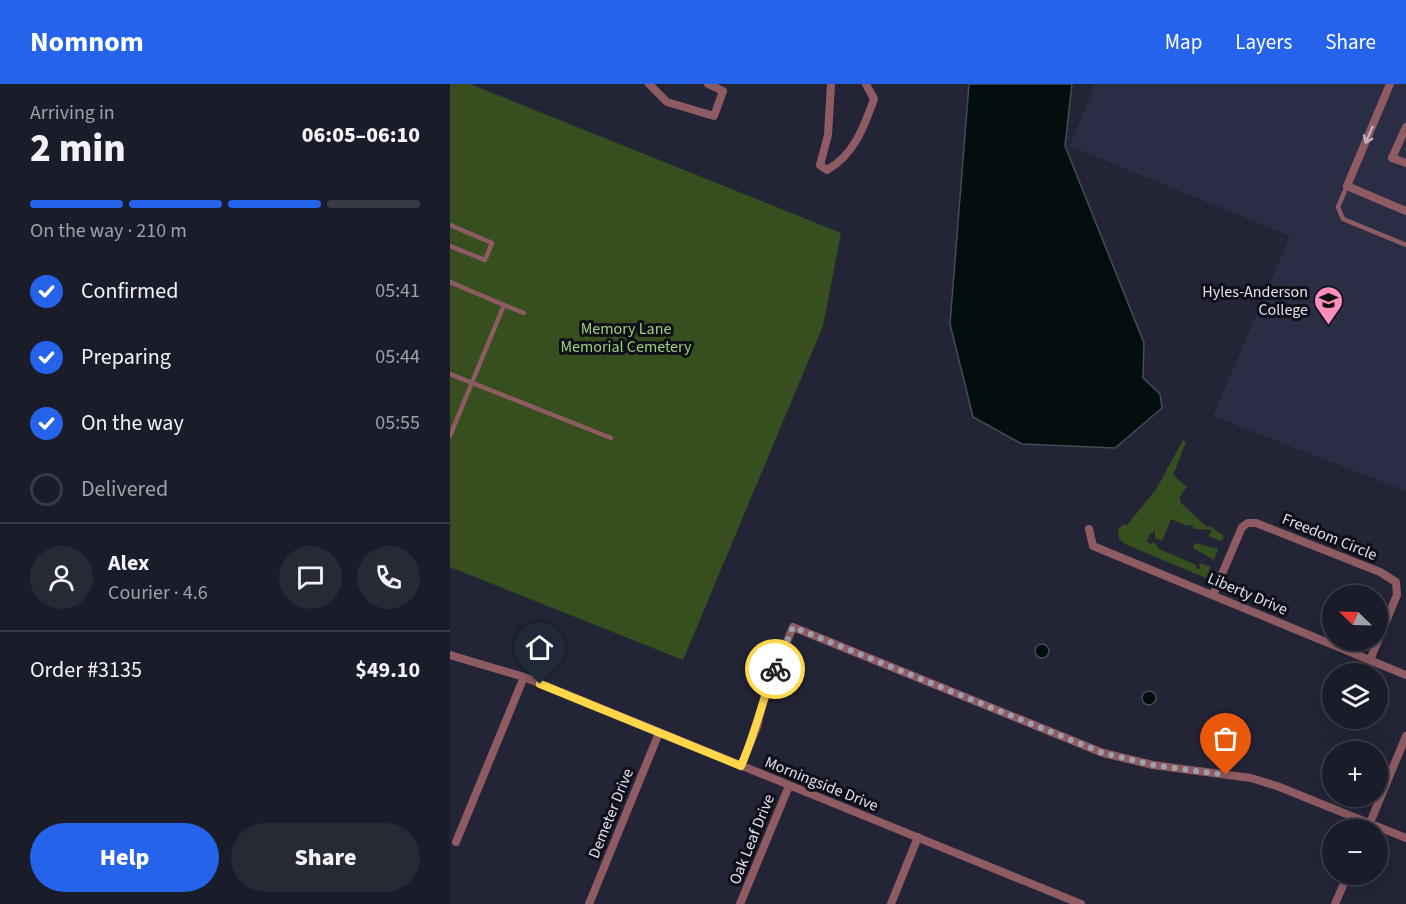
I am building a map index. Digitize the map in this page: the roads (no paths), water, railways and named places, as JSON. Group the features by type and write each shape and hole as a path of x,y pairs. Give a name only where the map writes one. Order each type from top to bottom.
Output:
{"street":[{"path":"649,84 667,102 714,116 723,91 708,84"},
{"path":"831,84 828,135 820,165 827,170 842,161 866,122 874,99 866,84"},
{"path":"1390,84 1347,186 1406,211"},
{"path":"1406,127 1392,158 1406,164"},
{"name":"Freedom Circle","path":"1214,595 1242,527 1248,523 1257,524 1380,572 1396,582 1397,595 1371,660"},
{"name":"Liberty Drive","path":"1089,530 1093,546 1406,675"},
{"path":"741,766 757,727 765,694 793,627 1103,753 1153,765 1251,778 1352,819"},
{"name":"Morningside Drive","path":"450,655 524,677 1081,904"},
{"path":"456,842 524,677"},
{"name":"Demeter Drive","path":"589,904 658,733"},
{"path":"1372,819 1406,736"},
{"name":"Oak Leaf Drive","path":"740,904 789,786"},
{"path":"1388,832 1406,838"},
{"path":"891,904 918,837"},
{"path":"1335,904 1343,885"}],"lane":[{"path":"1347,186 1338,207 1343,219 1406,245"},
{"path":"450,225 492,243 485,260 450,246"},
{"path":"450,282 524,313"},
{"path":"450,436 504,305"},
{"path":"450,374 611,438"}],"place":[{"name":"Hyles-Anderson College","path":"1329,326"}],"park label":[{"name":"Memory Lane Memorial Cemetery","path":"626,337"}]}
